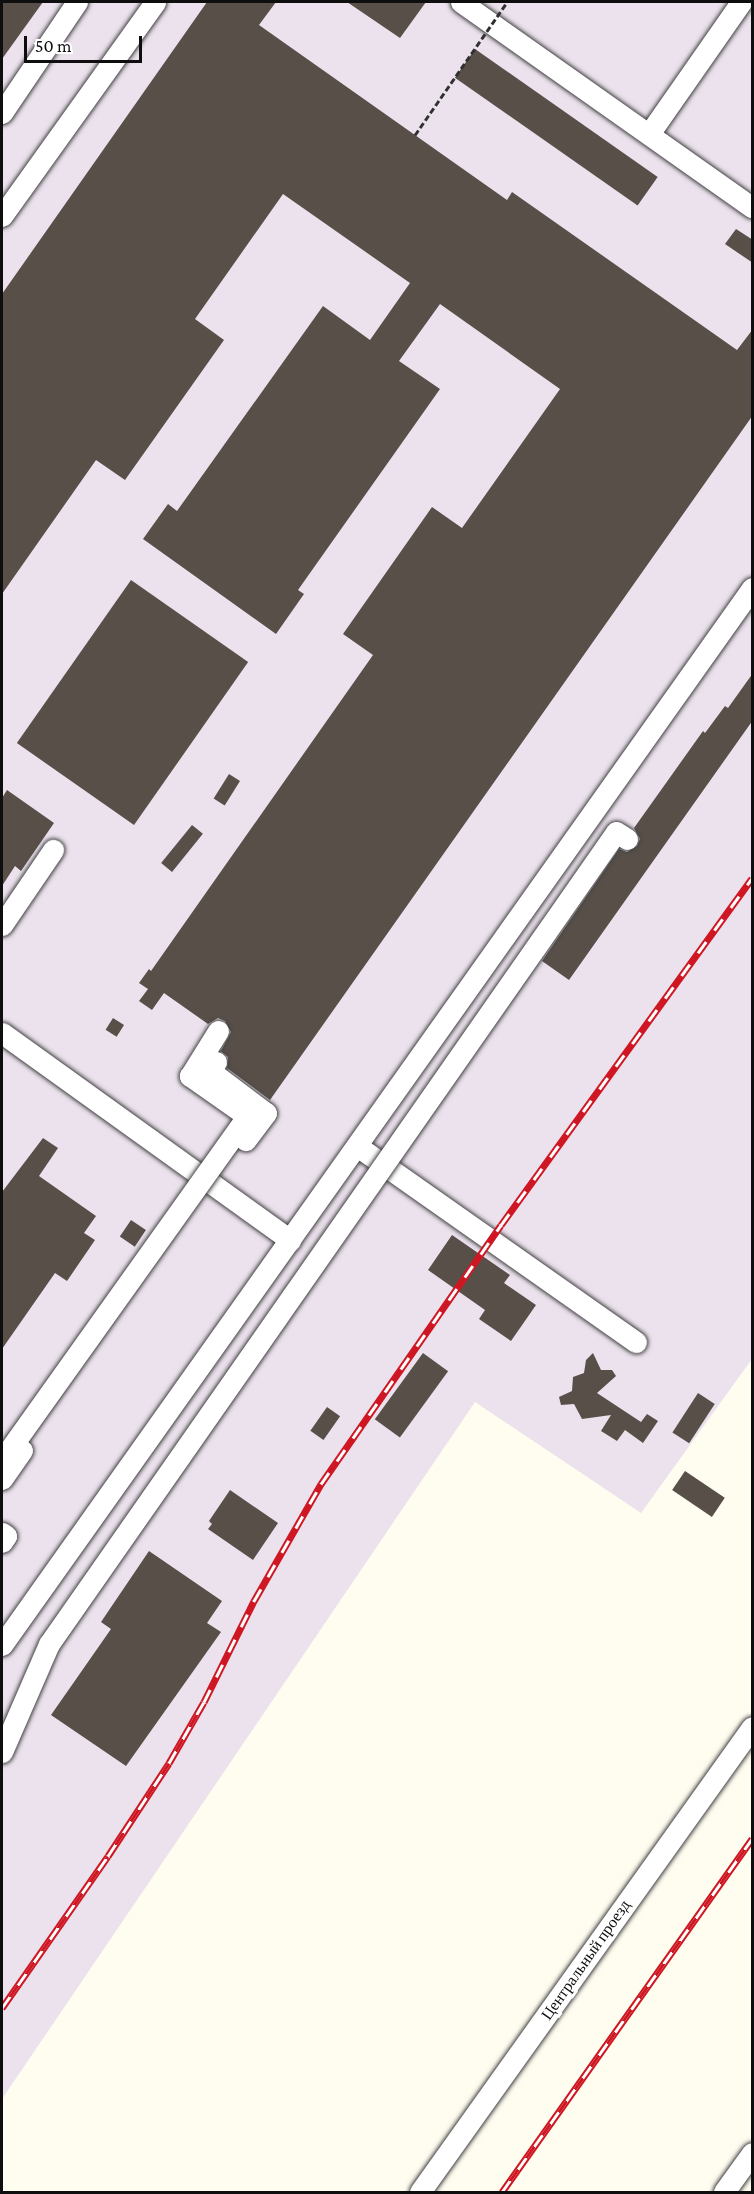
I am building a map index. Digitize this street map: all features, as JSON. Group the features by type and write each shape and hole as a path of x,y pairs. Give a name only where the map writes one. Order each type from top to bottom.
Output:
{"street":[{"path":"2,113 77,2"},
{"path":"2,214 155,2"},
{"path":"461,2 753,207"},
{"path":"649,134 741,2"},
{"path":"2,1645 753,588"},
{"path":"2,1752 49,1644 565,915 616,831 627,839"},
{"path":"2,925 53,850"},
{"path":"2,1460 247,1116 190,1076 218,1031"},
{"path":"2,1033 290,1240"},
{"path":"2,1479 266,1113 210,1071 216,1062"},
{"path":"357,1146 636,1342"},
{"path":"2,1533 6,1536 2,1542"},
{"name":"Центральный проезд","path":"420,2193 753,1727"},
{"path":"724,2193 753,2153"}],"path":[{"path":"415,135 507,2"}],"shaded area":[{"path":"2,2 752,2 752,1359 641,1513 475,1402 2,2099"}],"building":[{"path":"2,2 43,2 2,59"},
{"path":"207,2 276,2 259,25 507,200 512,192 737,350 753,329 753,415 270,1100 227,1068 228,1057 221,1051 231,1032 225,1021 218,1018 208,1024 164,993 152,1010 139,1001 148,989 139,983 149,969 151,971 373,655 343,634 432,507 462,528 560,389 440,304 399,361 440,389 298,590 304,594 276,634 143,539 168,504 177,511 323,306 370,340 410,283 283,194 195,319 224,340 125,480 96,460 2,594 2,294"},
{"path":"347,2 426,2 400,38"},
{"path":"475,49 658,177 638,206 455,78"},
{"path":"736,229 753,240 753,263 725,244"},
{"path":"131,580 248,662 134,825 17,743"},
{"path":"753,673 753,720 569,980 542,961 619,849 627,852 637,846 640,839 634,828 703,731 705,733 725,706 728,708"},
{"path":"229,774 240,781 225,805 214,799"},
{"path":"7,790 54,823 21,871 15,866 2,886 2,798"},
{"path":"192,825 203,834 172,872 161,863"},
{"path":"113,1018 124,1025 117,1037 106,1030"},
{"path":"43,1138 58,1148 39,1176 96,1216 84,1233 95,1240 67,1281 55,1273 2,1349 2,1192"},
{"path":"131,1220 146,1230 135,1247 120,1237"},
{"path":"452,1235 510,1275 504,1283 536,1305 511,1341 479,1319 485,1310 428,1270"},
{"path":"423,1353 448,1371 400,1438 375,1419"},
{"path":"593,1353 601,1370 612,1370 616,1376 597,1393 641,1422 647,1414 658,1421 643,1443 625,1430 617,1441 601,1431 611,1415 582,1419 574,1404 561,1405 559,1397 572,1391 573,1377 584,1373 586,1360"},
{"path":"698,1393 715,1404 689,1443 672,1432"},
{"path":"327,1407 340,1416 323,1440 310,1431"},
{"path":"685,1471 725,1498 712,1517 672,1490"},
{"path":"230,1490 278,1523 253,1560 208,1529 212,1524 209,1521"},
{"path":"149,1551 222,1601 207,1623 221,1632 126,1766 51,1715 111,1629 101,1622"}],"railway":[{"path":"2,2008 108,1856 169,1763 204,1702 254,1601 321,1484 501,1225 752,878"},
{"path":"502,2192 752,1839"}]}
